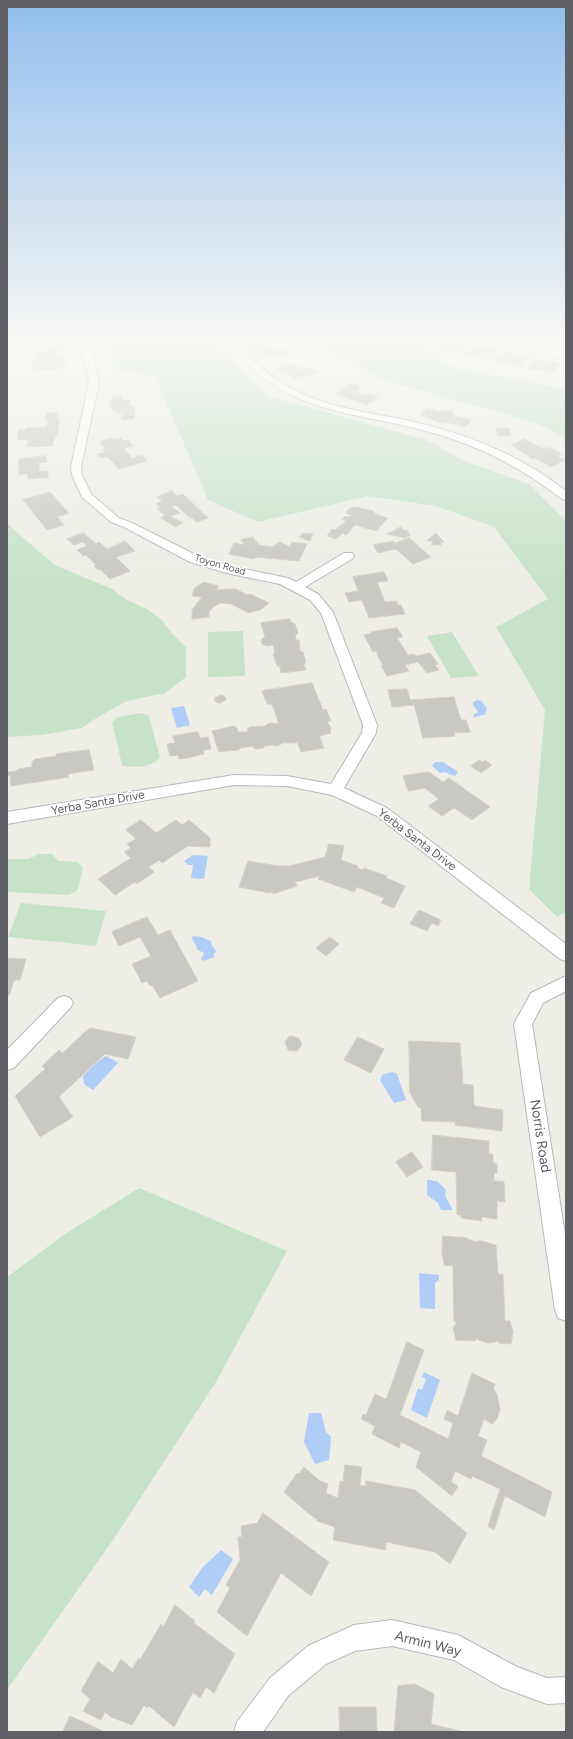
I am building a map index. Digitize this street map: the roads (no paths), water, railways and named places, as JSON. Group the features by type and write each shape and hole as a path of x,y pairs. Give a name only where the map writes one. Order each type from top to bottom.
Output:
{"street":[{"name":"Toyon Road","path":"86,418 76,467 77,475 86,494 102,510 115,520 128,525 194,559 226,569 284,581 314,597 327,612 370,725 369,734 335,790"},
{"path":"377,418 429,429 476,444 538,475 566,497"},
{"path":"297,587 348,556"},
{"name":"Yerba Santa Drive","path":"7,818 234,780 287,781 335,790 382,812 566,954"},
{"name":"Norris Road","path":"566,983 537,998 522,1024 566,1310"},
{"path":"7,1062 64,1003"},
{"name":"Armin Way","path":"247,1732 279,1687 317,1655 354,1638 392,1633 458,1648 510,1678 547,1691 566,1690"}],"water":[{"path":"477,700 482,701 487,709 484,715 474,717 473,715 478,712 473,705 473,702"},
{"path":"184,706 190,725 177,728 171,708"},
{"path":"435,762 443,762 458,772 455,776 444,772 440,773 432,766"},
{"path":"193,855 208,856 204,879 191,878 193,865 188,865 184,861"},
{"path":"193,936 211,941 212,946 217,952 214,953 214,957 204,961 201,959 204,953 198,950 192,938"},
{"path":"106,1056 118,1063 93,1090 84,1084 83,1076 97,1062"},
{"path":"392,1072 397,1074 406,1100 394,1103 380,1080 382,1075"},
{"path":"427,1180 437,1181 446,1190 445,1196 453,1210 441,1210 438,1203 427,1195"},
{"path":"419,1273 439,1275 439,1280 435,1283 435,1309 420,1308"},
{"path":"424,1372 440,1380 427,1418 411,1410 418,1388 422,1390 426,1379 422,1377"},
{"path":"309,1413 321,1413 326,1432 331,1437 329,1460 315,1464 304,1442"},
{"path":"221,1550 233,1559 212,1595 205,1589 199,1597 189,1587 202,1568"}]}
